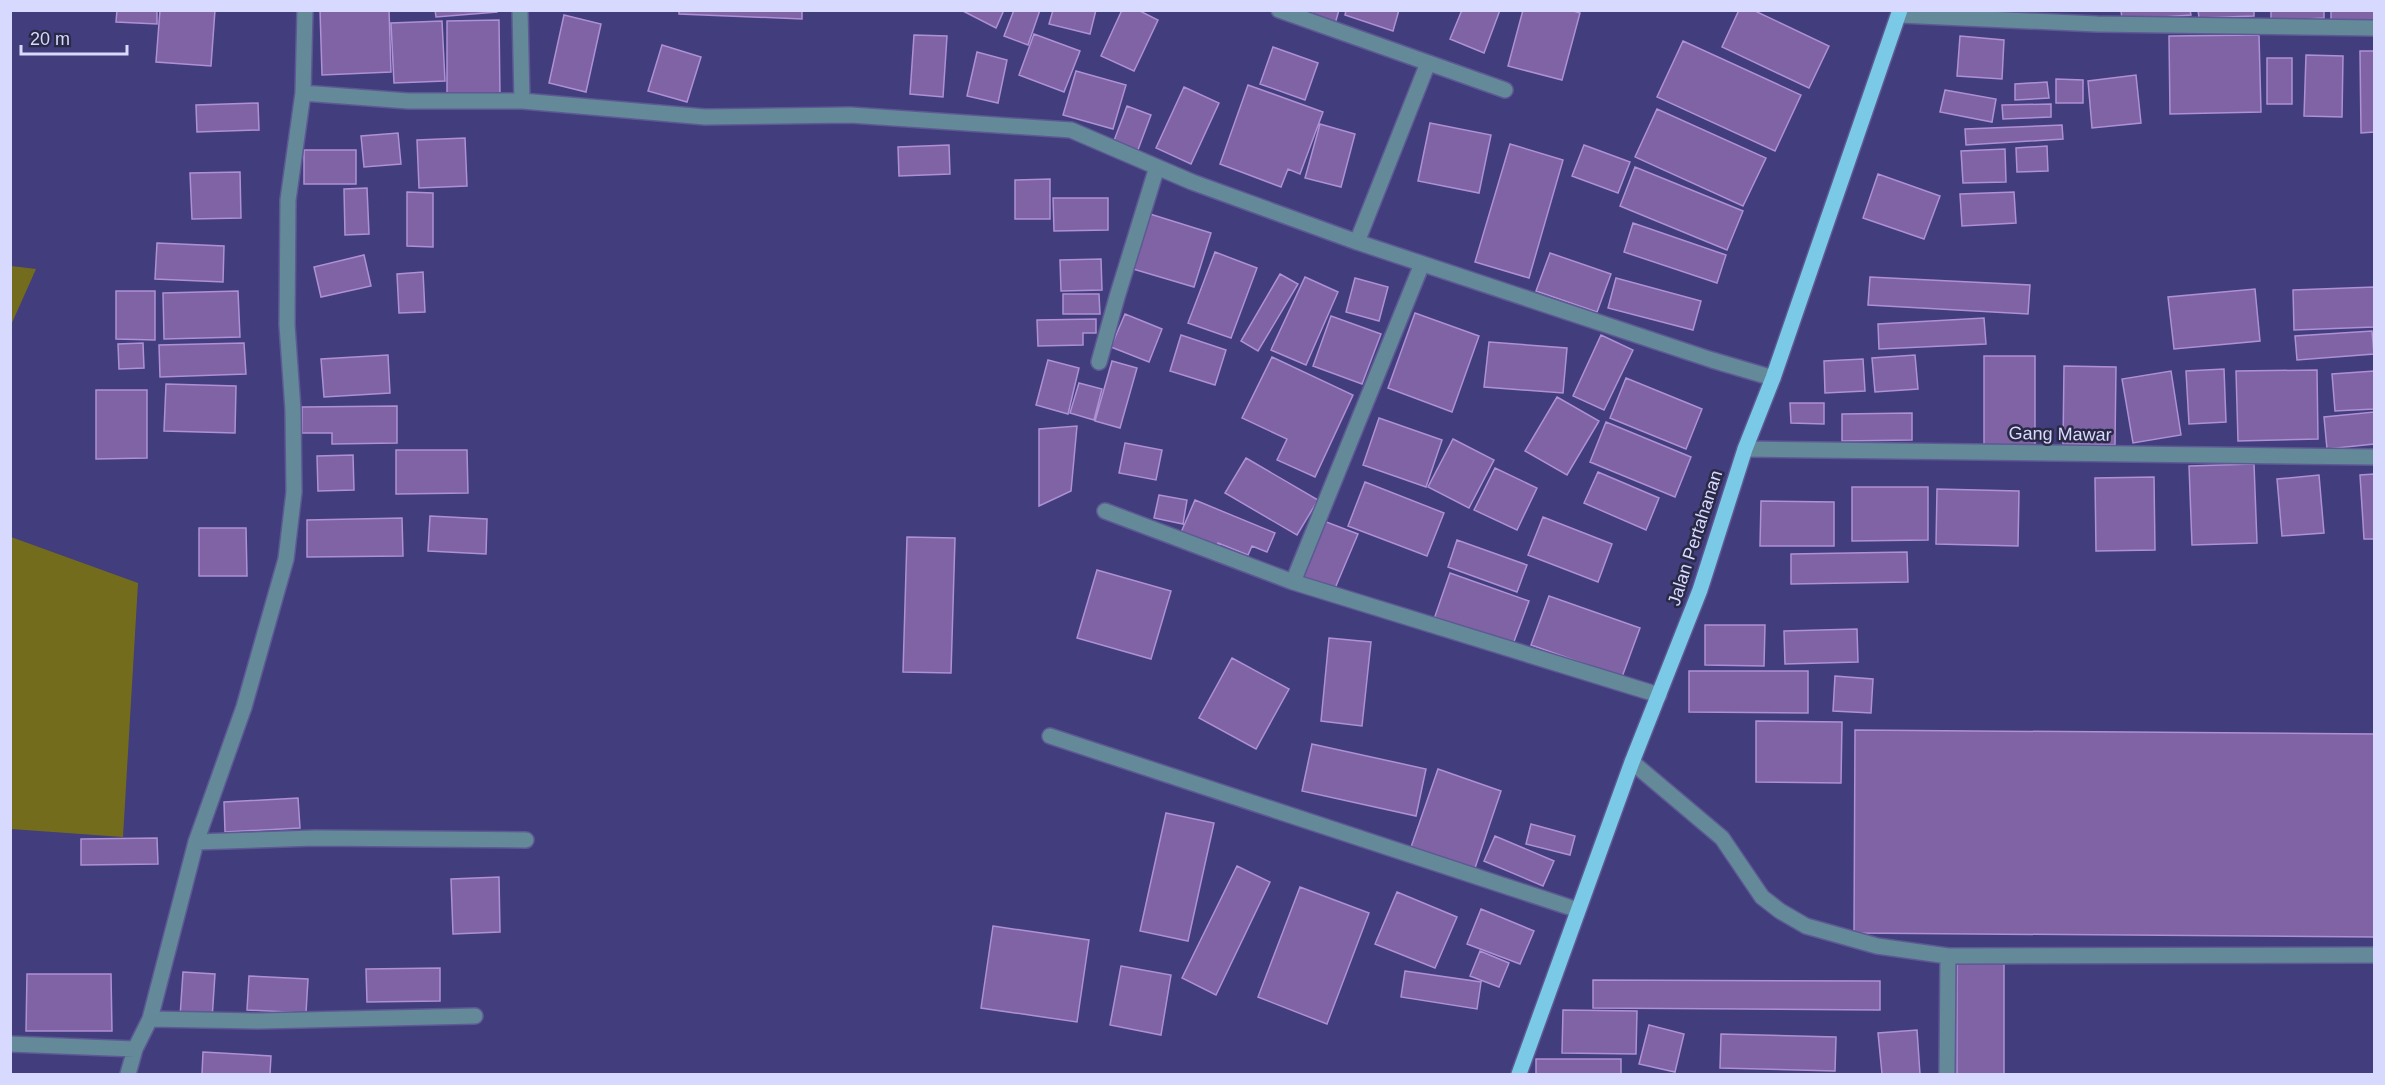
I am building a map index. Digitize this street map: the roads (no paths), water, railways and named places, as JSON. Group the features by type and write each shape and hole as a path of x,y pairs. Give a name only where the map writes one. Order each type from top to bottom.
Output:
{"main road":[{"name":"Jalan Pertahanan","path":"1520,1074 1632,762 1700,590 1744,449 1773,378 1900,13"}],"street":[{"path":"128,1074 135,1049 150,1019 196,842 244,707 286,559 294,492 287,325 288,200 303,93 305,10"},
{"path":"520,10 522,102"},
{"path":"1278,10 1506,90"},
{"path":"1900,13 2097,24 2374,28"},
{"path":"1357,242 1428,63"},
{"path":"303,93 408,101 522,102 705,117 850,116 1071,130 1192,182 1357,242 1701,357 1773,378"},
{"path":"1100,362 1117,297 1157,167"},
{"path":"1293,582 1422,264"},
{"name":"Gang Mawar","path":"1744,449 2374,457"},
{"path":"1105,511 1293,582 1659,695"},
{"path":"1050,736 1578,909"},
{"path":"1632,762 1722,838 1762,897 1780,911 1806,926 1877,946 1948,956 2374,955"},
{"path":"196,842 315,838 526,840"},
{"path":"1947,1074 1948,956"},
{"path":"150,1019 260,1021 476,1016"},
{"path":"10,1044 135,1049"}]}
